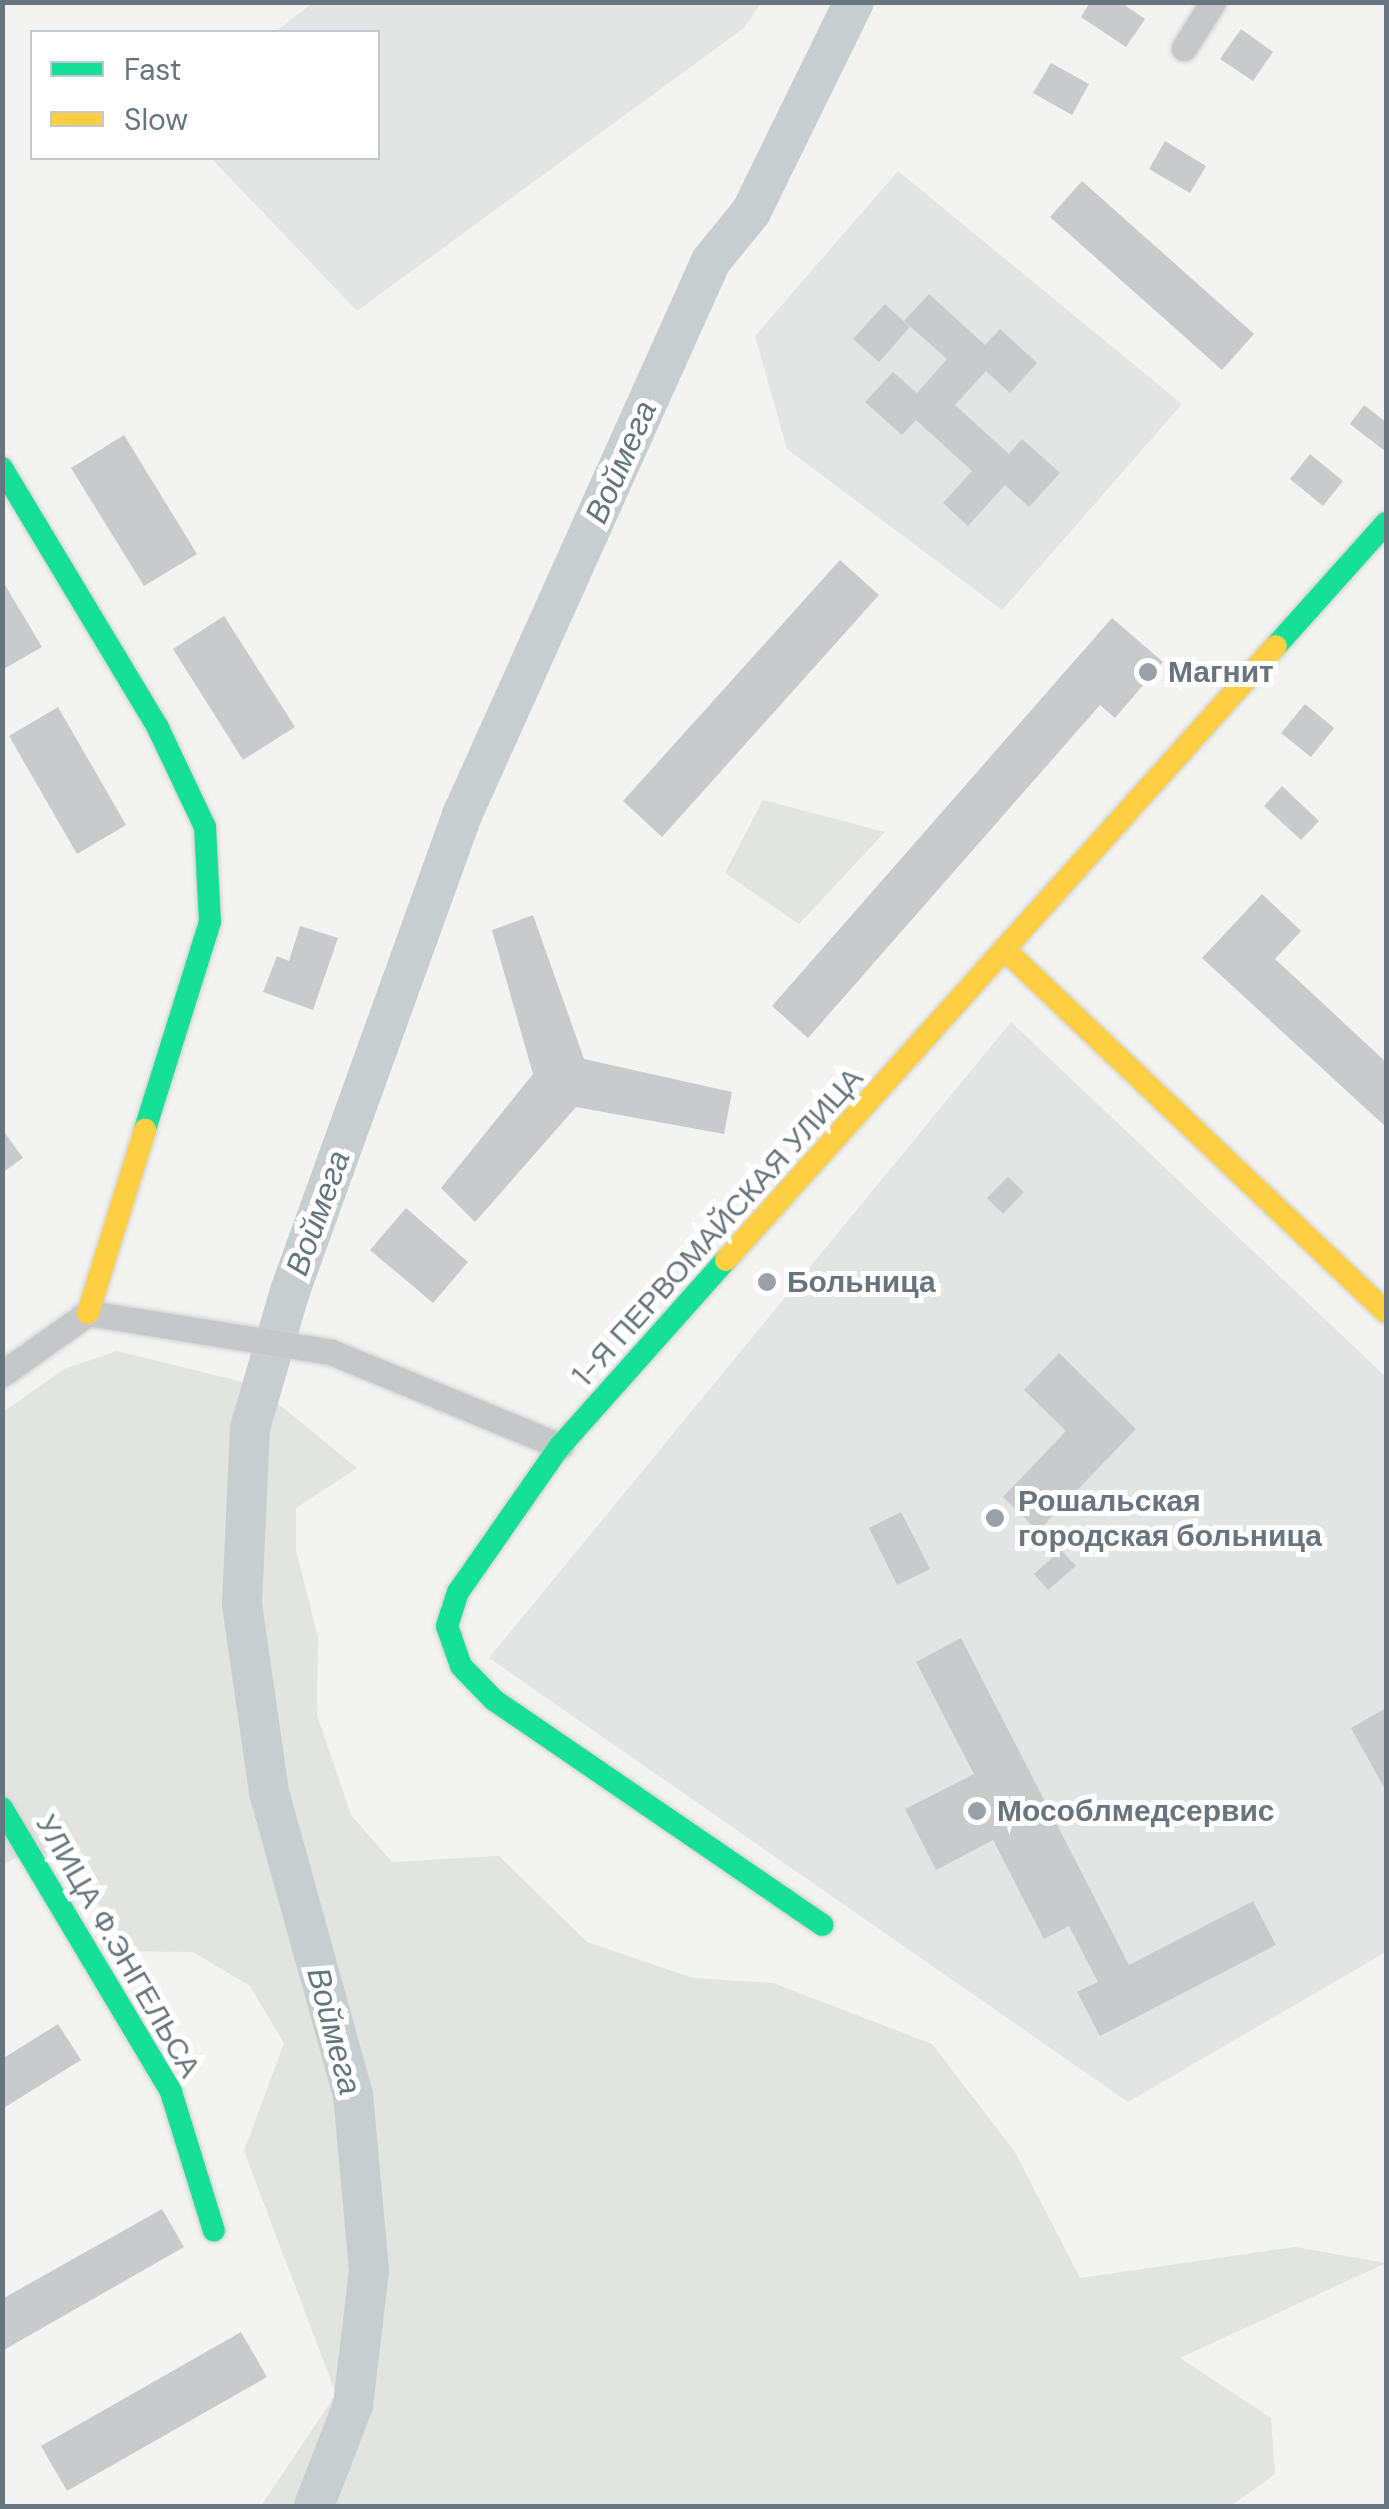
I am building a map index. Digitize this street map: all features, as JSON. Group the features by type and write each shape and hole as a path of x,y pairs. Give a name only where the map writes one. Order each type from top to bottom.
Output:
{"street":[{"path":"1184,48 1213,2"},
{"path":"2,468 158,728 204,828 210,922 88,1314 2,1374"},
{"name":"1-Я ПЕРВОМАЙСКАЯ УЛИЦА","path":"822,1925 494,1700 461,1666 447,1626 458,1592 560,1446 1386,523"},
{"path":"1004,949 1386,1312"},
{"path":"88,1314 330,1352 560,1446"},
{"name":"УЛИЦА Ф.ЭНГЕЛЬСА","path":"2,1808 171,2092 214,2231"}],"shaded area":[{"path":"314,2 761,2 744,28 357,311 213,160 380,160 380,30 278,30"},
{"path":"898,171 1182,404 1002,610 787,449 755,336"},
{"path":"763,800 885,832 799,924 725,873"},
{"name":"Рошальская городская больница","path":"1011,1022 1386,1377 1386,1952 1128,2102 489,1658"},
{"path":"117,1351 255,1385 357,1468 296,1508 296,1550 318,1637 317,1715 351,1815 392,1862 499,1856 587,1942 693,1978 773,1983 932,2044 1015,2152 1080,2278 1295,2247 1386,2263 1180,2358 1271,2418 1275,2474 1231,2506 261,2506 336,2394 244,2151 284,2043 250,1986 193,1952 118,1951 80,1859 28,1851 3,1865 2,1413 64,1369"}],"building":[{"path":"1090,2 1120,2 1145,19 1126,47 1081,17"},
{"path":"1241,29 1273,52 1253,81 1220,59"},
{"path":"1051,63 1089,84 1072,115 1033,93"},
{"path":"1165,141 1206,166 1190,193 1149,169"},
{"path":"1082,181 1254,334 1222,370 1050,217"},
{"path":"929,294 985,345 1000,329 1037,363 1010,393 986,371 955,405 1009,454 1022,439 1060,473 1029,507 1005,485 968,526 943,503 972,471 916,420 902,435 865,402 893,372 917,393 947,359 904,321"},
{"path":"885,304 910,327 879,362 853,339"},
{"path":"1364,405 1386,422 1386,452 1350,424"},
{"path":"124,435 197,554 144,586 71,468"},
{"path":"1310,454 1343,481 1323,506 1290,479"},
{"path":"840,560 879,595 662,837 623,801"},
{"path":"2,580 42,647 2,670"},
{"path":"224,616 295,727 243,760 173,649"},
{"path":"1112,618 1163,662 1115,718 1100,705 808,1038 772,1006"},
{"path":"1305,704 1334,728 1311,757 1281,733"},
{"path":"58,707 126,825 77,854 9,736"},
{"path":"1282,786 1319,821 1301,840 1264,806"},
{"path":"1262,894 1301,931 1275,959 1386,1062 1386,1127 1202,958"},
{"path":"533,915 584,1059 732,1092 724,1134 576,1107 475,1222 441,1188 533,1074 492,930"},
{"path":"300,926 338,938 313,1010 263,992 277,956 289,961"},
{"path":"2,1129 23,1158 2,1173"},
{"path":"1008,1177 1024,1192 1003,1214 987,1198"},
{"path":"406,1208 468,1262 433,1303 370,1250"},
{"path":"1059,1353 1136,1429 1038,1531 1003,1497 1066,1431 1024,1390"},
{"path":"901,1512 930,1569 897,1585 869,1528"},
{"path":"1061,1550 1076,1566 1048,1590 1034,1574"},
{"path":"961,1638 1129,1965 1253,1901 1276,1945 1100,2036 1077,1992 1098,1982 1069,1926 1044,1939 993,1840 936,1870 905,1809 974,1774 916,1662"},
{"path":"1386,1708 1386,1791 1351,1728"},
{"path":"58,2024 81,2060 2,2109 2,2059"},
{"path":"162,2209 184,2247 2,2351 2,2299"},
{"path":"241,2332 267,2377 67,2491 41,2446"}],"waterway":[{"name":"Воймега","path":"314,2506 353,2405 369,2270 353,2095 269,1792 242,1604 250,1428 290,1291 462,815 711,261 751,212 854,2"}],"traffic: fast":[{"path":"2,468 158,728 205,827 210,922 145,1130"},
{"path":"1276,646 1386,523"},
{"path":"726,1260 560,1446 458,1592 447,1626 461,1666 494,1700 822,1925"},
{"path":"2,1808 171,2092 214,2231"}],"traffic: slow":[{"path":"726,1260 1276,646"},
{"path":"1004,949 1386,1312"},
{"path":"88,1313 145,1130"}],"place":[{"name":"Магнит","path":"1148,672"},
{"name":"Больница","path":"767,1282"},
{"name":"Рошальская городская больница","path":"995,1518"},
{"name":"Мособлмедсервис","path":"977,1811"}]}
